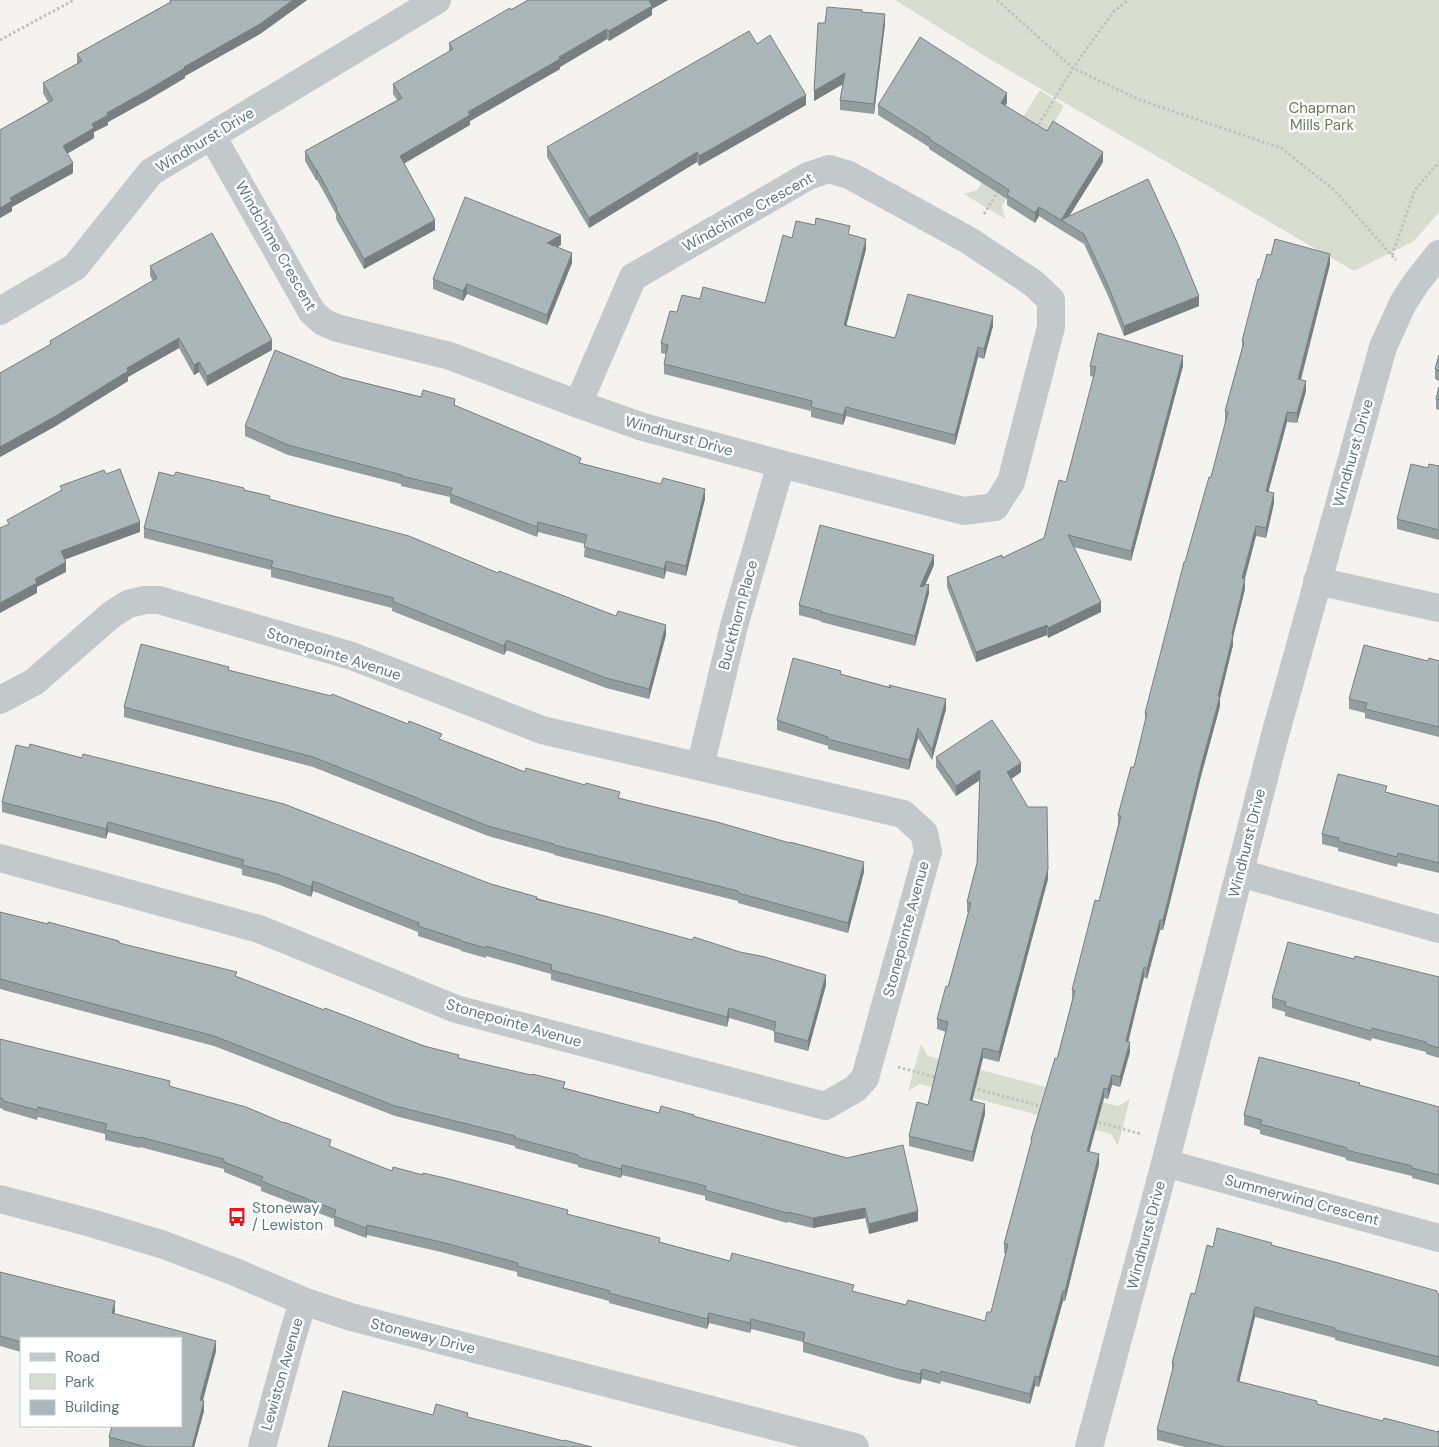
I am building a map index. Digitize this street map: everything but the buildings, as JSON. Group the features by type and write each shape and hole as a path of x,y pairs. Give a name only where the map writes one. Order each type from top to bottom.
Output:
{"street":[{"name":"Windhurst Drive","path":"0,311 75,267 151,172 436,0"},
{"name":"Windchime Crescent","path":"212,136 312,312 323,322 337,328 450,356 578,404 633,277 808,176 829,169 849,175 968,240 1033,283 1051,300 1051,327 1011,482 994,507 964,511 781,464"},
{"name":"Windhurst Drive","path":"1089,1447 1274,739 1383,348 1403,303 1439,254"},
{"name":"Windhurst Drive","path":"578,404 643,427 781,464"},
{"name":"Buckthorn Place","path":"700,767 734,626 781,464"},
{"path":"1317,581 1439,608"},
{"name":"Stonepointe Avenue","path":"0,700 34,682 111,615 128,604 145,600 159,600 352,656 542,730 903,814 924,833 928,851 865,1078 855,1089 825,1106 456,1009 259,929 0,858"},
{"path":"1240,874 1439,929"},
{"name":"Summerwind Crescent","path":"1167,1152 1439,1238"},
{"name":"Stoneway Drive","path":"0,1199 92,1223 164,1245 303,1301 351,1317 855,1447"},
{"name":"Lewiston Avenue","path":"262,1447 303,1301"}],"path":[{"path":"0,40 74,0"},
{"path":"997,0 1073,68 1140,100 1281,148 1332,188 1416,283"},
{"path":"1033,134 1073,68 1113,12 1128,0"},
{"path":"1392,256 1415,190 1439,162"},
{"path":"968,240 1003,183"},
{"path":"870,1059 940,1079"},
{"path":"969,1087 1046,1108"},
{"path":"1085,1118 1167,1152"}],"green space":[{"name":"Chapman Mills Park","path":"895,0 1439,0 1439,212 1414,241 1354,271 986,57"},
{"path":"1040,90 1064,106 1002,206 1005,219 964,194 977,190"},
{"path":"921,1044 928,1056 1118,1106 1130,1099 1118,1146 1111,1134 920,1084 908,1091"}],"place":[{"name":"Stoneway / Lewiston","path":"237,1217"}]}
